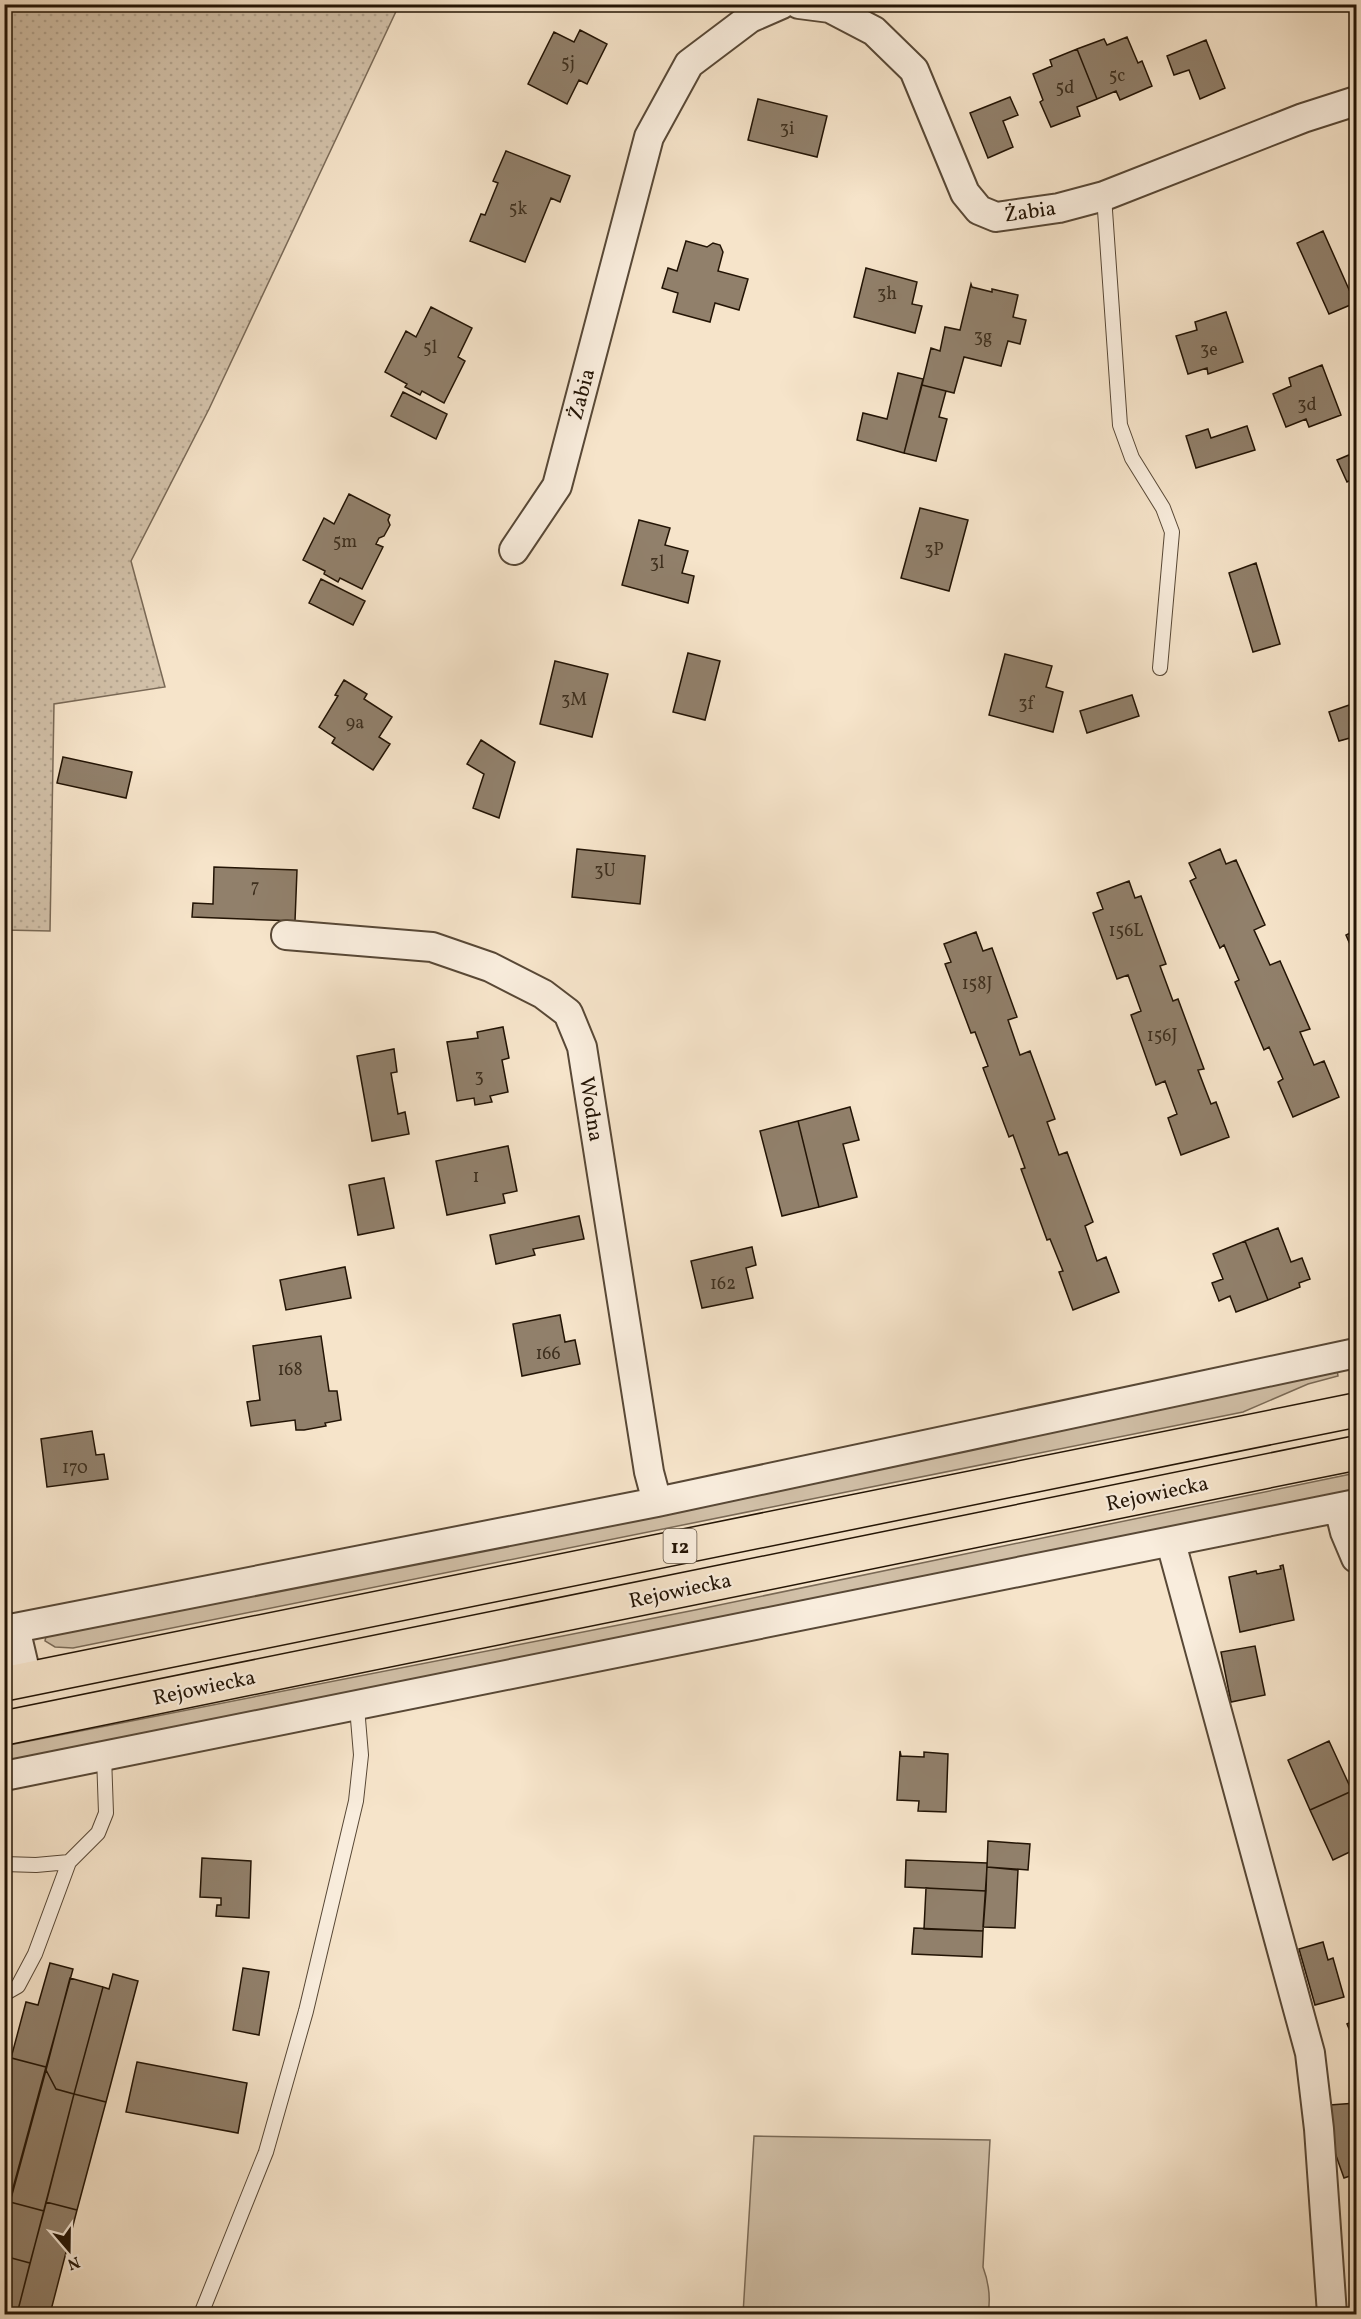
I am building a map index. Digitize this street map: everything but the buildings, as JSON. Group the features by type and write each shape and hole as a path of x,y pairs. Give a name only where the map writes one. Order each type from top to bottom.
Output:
{"highway":[{"name":"Rejowiecka","path":"16,1682 1356,1410"},
{"name":"Rejowiecka","path":"4,1728 1356,1453"}],"street":[{"name":"Żabia","path":"514,550 557,486 649,137 689,64 750,18 782,4"},
{"name":"Żabia","path":"799,4 830,8 874,31 914,70 965,193 979,210 996,217 1059,208 1104,196 1302,118 1356,101"},
{"name":"Wodna","path":"286,935 432,947 490,967 543,994 568,1013 582,1047 649,1472 657,1502"},
{"path":"16,1682 10,1630 657,1502 1356,1353"},
{"path":"4,1776 357,1707 1347,1506 1345,1532 1356,1558"},
{"path":"1171,1543 1310,2053 1319,2129 1332,2314"}],"lane":[{"path":"1104,196 1120,425 1132,458 1163,508 1172,532 1160,668"},
{"path":"201,2314 266,2152 306,2011 356,1801 361,1755 357,1707"},
{"path":"4,1994 18,1986 35,1954 69,1862 98,1833 106,1813 104,1756"},
{"path":"4,1864 36,1865 69,1862"}],"shaded area":[{"path":"5,4 399,5 209,409 131,561 165,687 54,704 50,931 5,930"},
{"path":"1337,1370 1338,1376 1308,1384 1243,1412 73,1648 55,1647 45,1641 46,1636"},
{"path":"1356,1473 1356,1493 5,1766 4,1746 695,1610"},
{"path":"754,2136 990,2140 983,2267 989,2290 988,2314 743,2314"}]}
